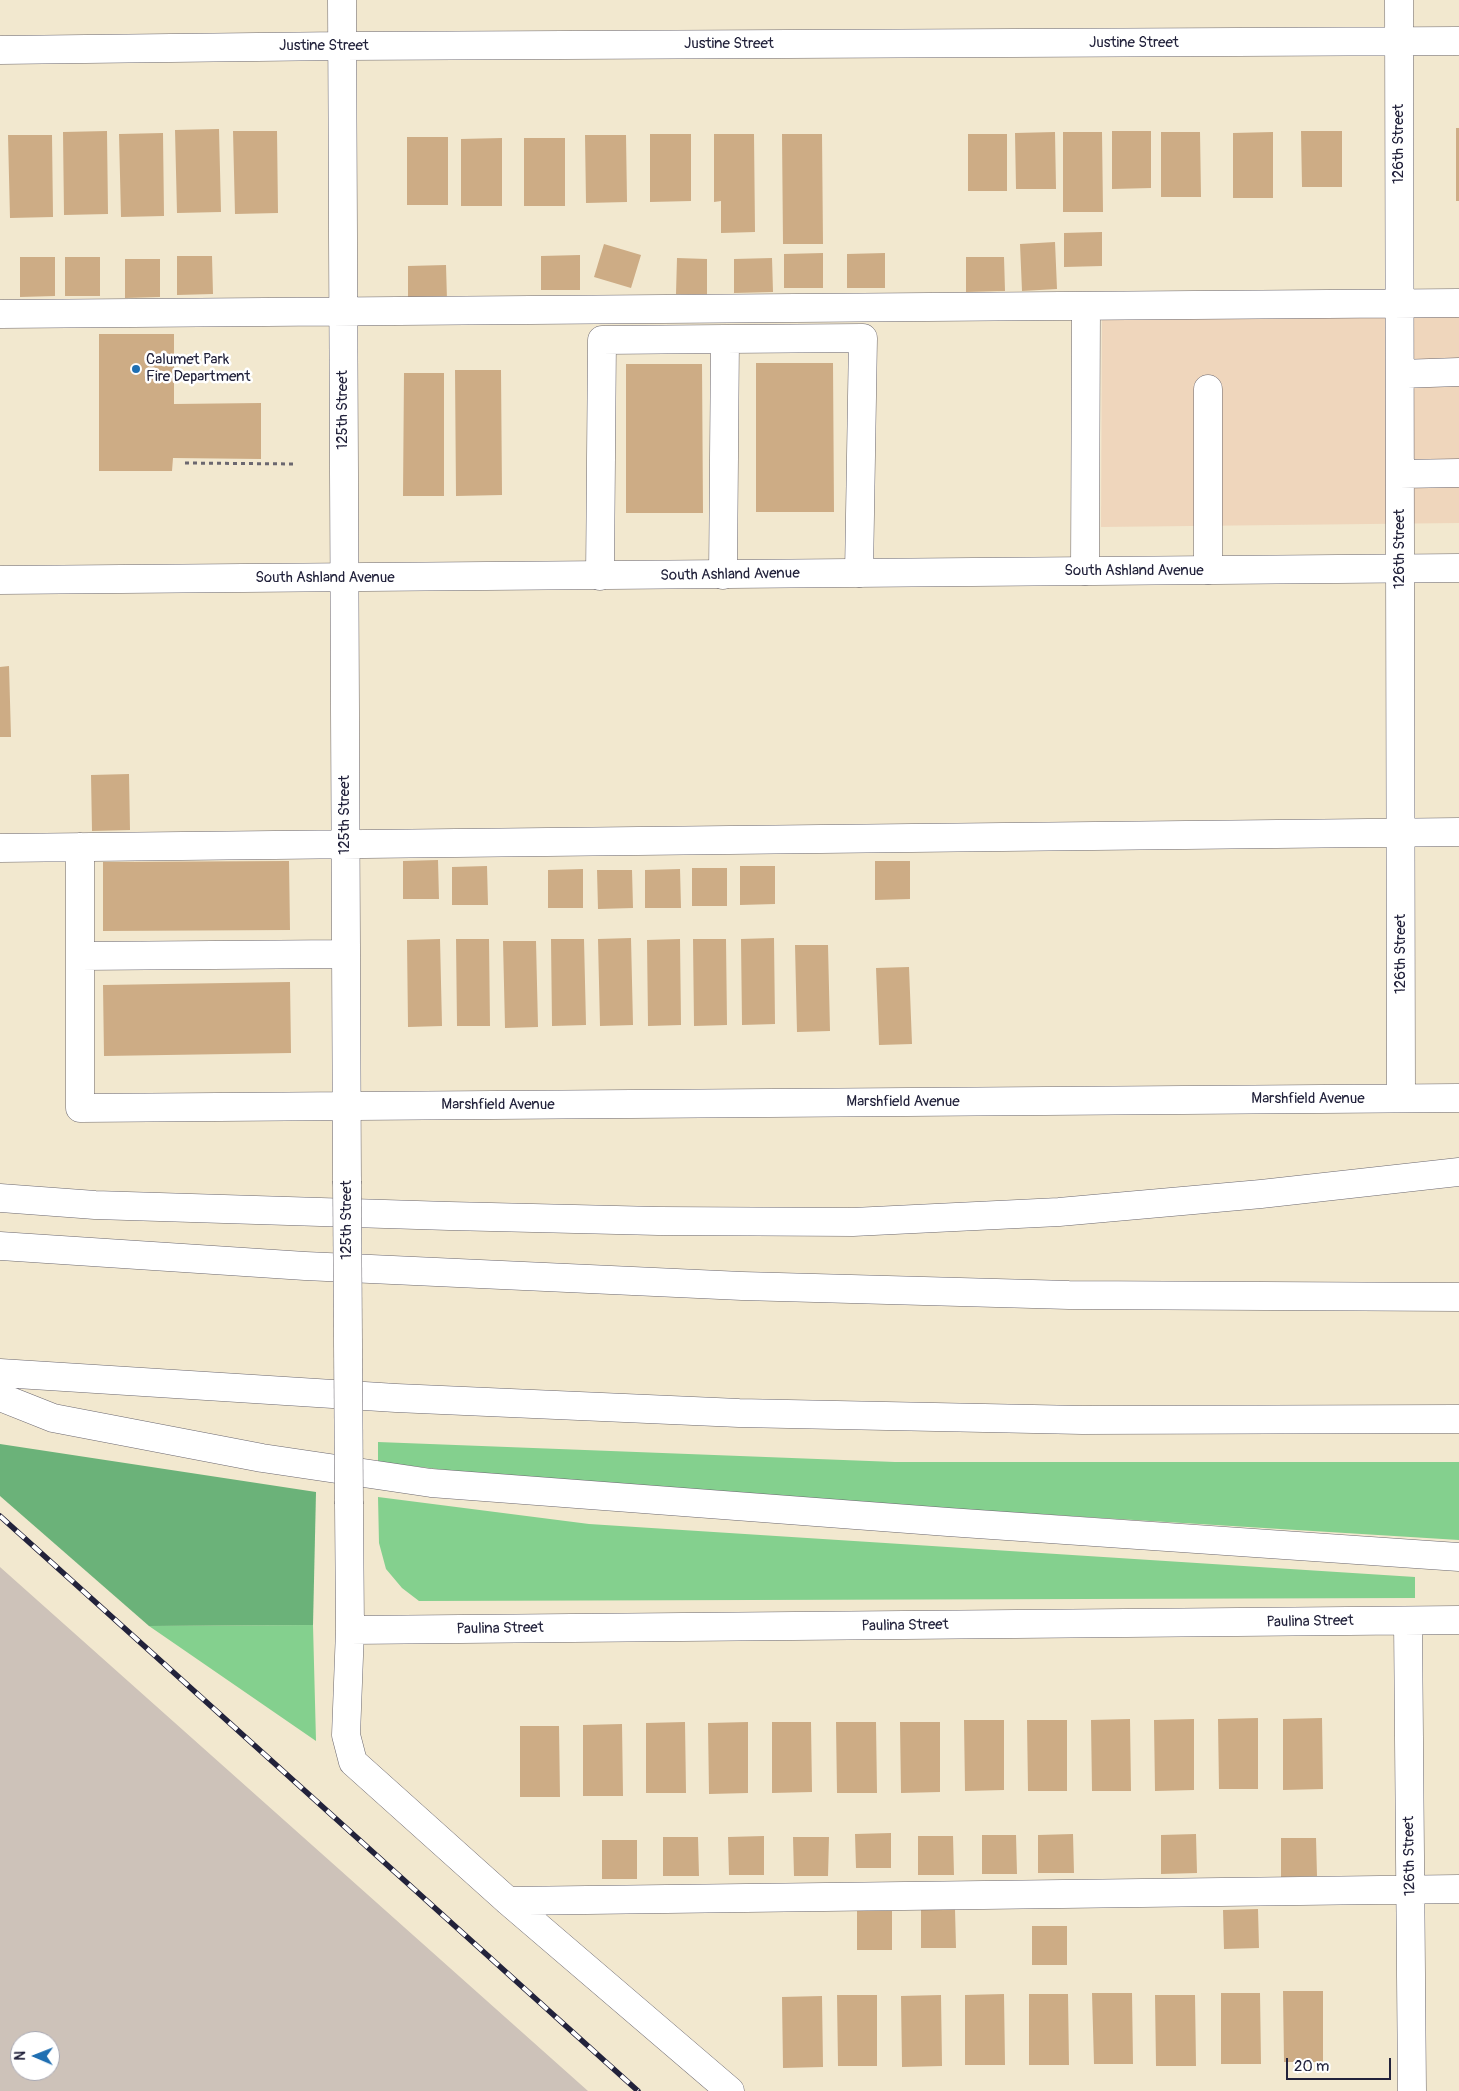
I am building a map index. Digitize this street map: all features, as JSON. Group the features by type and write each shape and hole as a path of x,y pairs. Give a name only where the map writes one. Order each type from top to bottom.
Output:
{"main road":[{"name":"125th Street","path":"342,0 345,954 350,1630 346,1735 353,1762 508,1900 730,2091"},
{"name":"126th Street","path":"1399,0 1402,1098"},
{"name":"Justine Street","path":"0,50 342,46 1459,41"},
{"path":"0,314 343,313 1459,303"},
{"path":"1085,571 1086,306"},
{"path":"600,576 602,340 863,338 859,573"},
{"path":"723,575 725,339"},
{"path":"1400,374 1459,372"},
{"path":"1208,389 1208,570"},
{"path":"1400,474 1459,473"},
{"name":"South Ashland Avenue","path":"0,580 1459,568"},
{"path":"0,848 1459,832"},
{"path":"80,847 80,956 345,954"},
{"name":"Marshfield Avenue","path":"80,956 80,1108 1459,1098"},
{"path":"0,1198 95,1205 430,1215 658,1221 853,1222 1069,1211 1261,1194 1459,1172"},
{"path":"0,1246 304,1266 742,1286 1069,1295 1459,1297"},
{"path":"0,1374 396,1398 739,1413 1082,1420 1459,1419"},
{"path":"0,1398 53,1418 262,1458 431,1483 958,1523 1459,1557"},
{"name":"Paulina Street","path":"350,1630 1459,1620"},
{"name":"126th Street","path":"1408,1621 1412,2091"},
{"path":"508,1900 1459,1889"}],"path":[{"path":"185,463 295,464"}],"shaded area":[{"path":"1459,298 1459,523 1101,527 1102,301"},
{"path":"0,1567 588,2091 0,2091"}],"green space":[{"path":"378,1442 895,1462 1459,1462 1459,1540 582,1486 378,1462"},
{"path":"0,1444 316,1492 313,1625 149,1626 0,1496"},
{"path":"378,1497 589,1524 1415,1577 1415,1598 419,1601 402,1588 386,1569 379,1543"},
{"path":"313,1625 316,1741 149,1626"}],"building":[{"path":"1456,128 1459,128 1459,201 1456,201"},
{"path":"219,129 221,212 177,213 175,130"},
{"path":"107,131 108,214 64,215 63,132"},
{"path":"233,131 277,131 278,213 235,214"},
{"path":"1112,131 1151,131 1151,188 1112,189"},
{"path":"1301,131 1342,131 1342,187 1302,187"},
{"path":"1055,132 1056,189 1016,189 1015,133"},
{"path":"1063,132 1102,132 1103,212 1063,212"},
{"path":"1161,132 1200,132 1201,197 1161,197"},
{"path":"1273,132 1273,198 1233,198 1233,133"},
{"path":"163,133 164,216 121,217 119,134"},
{"path":"650,134 691,134 691,201 650,202"},
{"path":"714,134 754,134 755,232 721,233 721,201 714,202"},
{"path":"782,134 822,134 823,244 783,244"},
{"path":"968,134 1007,134 1007,191 968,191"},
{"path":"8,135 52,135 53,217 10,218"},
{"path":"585,135 626,135 627,202 586,203"},
{"path":"407,137 448,137 448,205 407,205"},
{"path":"502,138 502,206 461,206 461,139"},
{"path":"524,138 565,138 565,206 524,206"},
{"path":"1102,232 1102,266 1064,267 1064,233"},
{"path":"1055,242 1057,289 1022,291 1020,244"},
{"path":"604,244 641,255 631,288 594,277"},
{"path":"823,253 823,288 784,288 784,254"},
{"path":"885,253 885,288 847,288 847,254"},
{"path":"580,255 580,290 541,290 541,256"},
{"path":"177,256 212,256 213,294 177,295"},
{"path":"20,257 55,257 55,296 20,297"},
{"path":"65,257 100,257 100,296 65,296"},
{"path":"966,257 1004,257 1005,291 966,292"},
{"path":"677,258 707,259 707,295 676,294"},
{"path":"772,258 773,292 734,293 734,259"},
{"path":"125,259 160,259 160,297 125,298"},
{"path":"446,265 447,300 408,300 408,266"},
{"name":"Calumet Park Fire Department","path":"99,334 174,334 174,404 261,403 261,459 173,458 172,471 99,471"},
{"path":"756,363 833,363 834,512 756,512"},
{"path":"626,364 702,364 703,513 626,513"},
{"path":"455,370 501,370 502,495 456,496"},
{"path":"404,373 444,373 444,496 403,496"},
{"path":"9,666 11,737 0,737 0,667"},
{"path":"129,774 130,830 92,831 91,775"},
{"path":"438,860 439,899 403,899 403,861"},
{"path":"289,861 290,930 103,931 103,862"},
{"path":"875,861 910,861 910,899 875,900"},
{"path":"487,866 488,905 452,905 452,867"},
{"path":"740,866 775,866 775,904 740,905"},
{"path":"692,868 727,868 727,906 692,906"},
{"path":"583,869 583,908 548,908 548,870"},
{"path":"680,869 681,908 645,908 645,870"},
{"path":"597,870 632,870 633,908 598,909"},
{"path":"631,938 633,1025 600,1026 598,939"},
{"path":"774,938 775,1024 742,1025 741,939"},
{"path":"440,939 442,1026 408,1027 407,940"},
{"path":"456,939 489,939 490,1026 457,1026"},
{"path":"551,939 584,939 586,1025 552,1026"},
{"path":"680,939 681,1025 648,1026 647,940"},
{"path":"693,939 726,939 727,1025 694,1026"},
{"path":"503,941 536,941 538,1027 505,1028"},
{"path":"795,945 828,945 830,1031 797,1032"},
{"path":"909,967 912,1044 879,1045 876,968"},
{"path":"290,982 291,1053 104,1056 103,985"},
{"path":"1258,1718 1258,1789 1219,1789 1218,1719"},
{"path":"1322,1718 1323,1789 1283,1790 1283,1719"},
{"path":"1130,1719 1131,1791 1092,1791 1091,1720"},
{"path":"1194,1719 1194,1790 1155,1791 1154,1720"},
{"path":"964,1720 1004,1720 1004,1790 965,1791"},
{"path":"1027,1720 1067,1720 1067,1791 1028,1791"},
{"path":"685,1722 686,1793 646,1793 646,1723"},
{"path":"748,1722 748,1793 709,1794 708,1723"},
{"path":"772,1722 811,1722 812,1792 772,1793"},
{"path":"836,1722 876,1722 877,1793 837,1793"},
{"path":"900,1722 940,1722 940,1792 901,1793"},
{"path":"622,1724 623,1796 583,1796 583,1725"},
{"path":"520,1726 559,1726 560,1797 520,1797"},
{"path":"891,1833 891,1868 856,1868 855,1834"},
{"path":"1073,1834 1074,1873 1038,1873 1038,1835"},
{"path":"1196,1834 1197,1873 1161,1874 1161,1835"},
{"path":"982,1835 1016,1835 1017,1874 982,1874"},
{"path":"764,1836 764,1875 729,1875 728,1837"},
{"path":"918,1836 953,1836 954,1875 918,1875"},
{"path":"663,1837 698,1837 699,1876 663,1876"},
{"path":"793,1837 829,1837 828,1876 794,1876"},
{"path":"1281,1838 1316,1838 1317,1876 1281,1877"},
{"path":"602,1840 637,1840 637,1879 602,1879"},
{"path":"921,1909 955,1909 956,1948 921,1948"},
{"path":"1258,1909 1259,1948 1224,1949 1223,1910"},
{"path":"857,1911 892,1911 892,1950 857,1950"},
{"path":"1032,1926 1067,1926 1067,1965 1032,1965"},
{"path":"1283,1991 1323,1991 1323,2062 1284,2062"},
{"path":"1092,1993 1132,1993 1133,2064 1094,2064"},
{"path":"1221,1993 1260,1993 1261,2064 1221,2064"},
{"path":"1004,1994 1005,2065 965,2065 965,1995"},
{"path":"1029,1994 1068,1994 1069,2065 1029,2065"},
{"path":"837,1995 877,1995 877,2066 838,2066"},
{"path":"941,1995 942,2066 902,2067 901,1996"},
{"path":"1155,1995 1195,1995 1196,2066 1156,2066"},
{"path":"822,1996 823,2067 783,2068 782,1997"}],"railway":[{"path":"0,1516 638,2091"}],"place":[{"name":"Calumet Park Fire Department","path":"136,369"}]}
